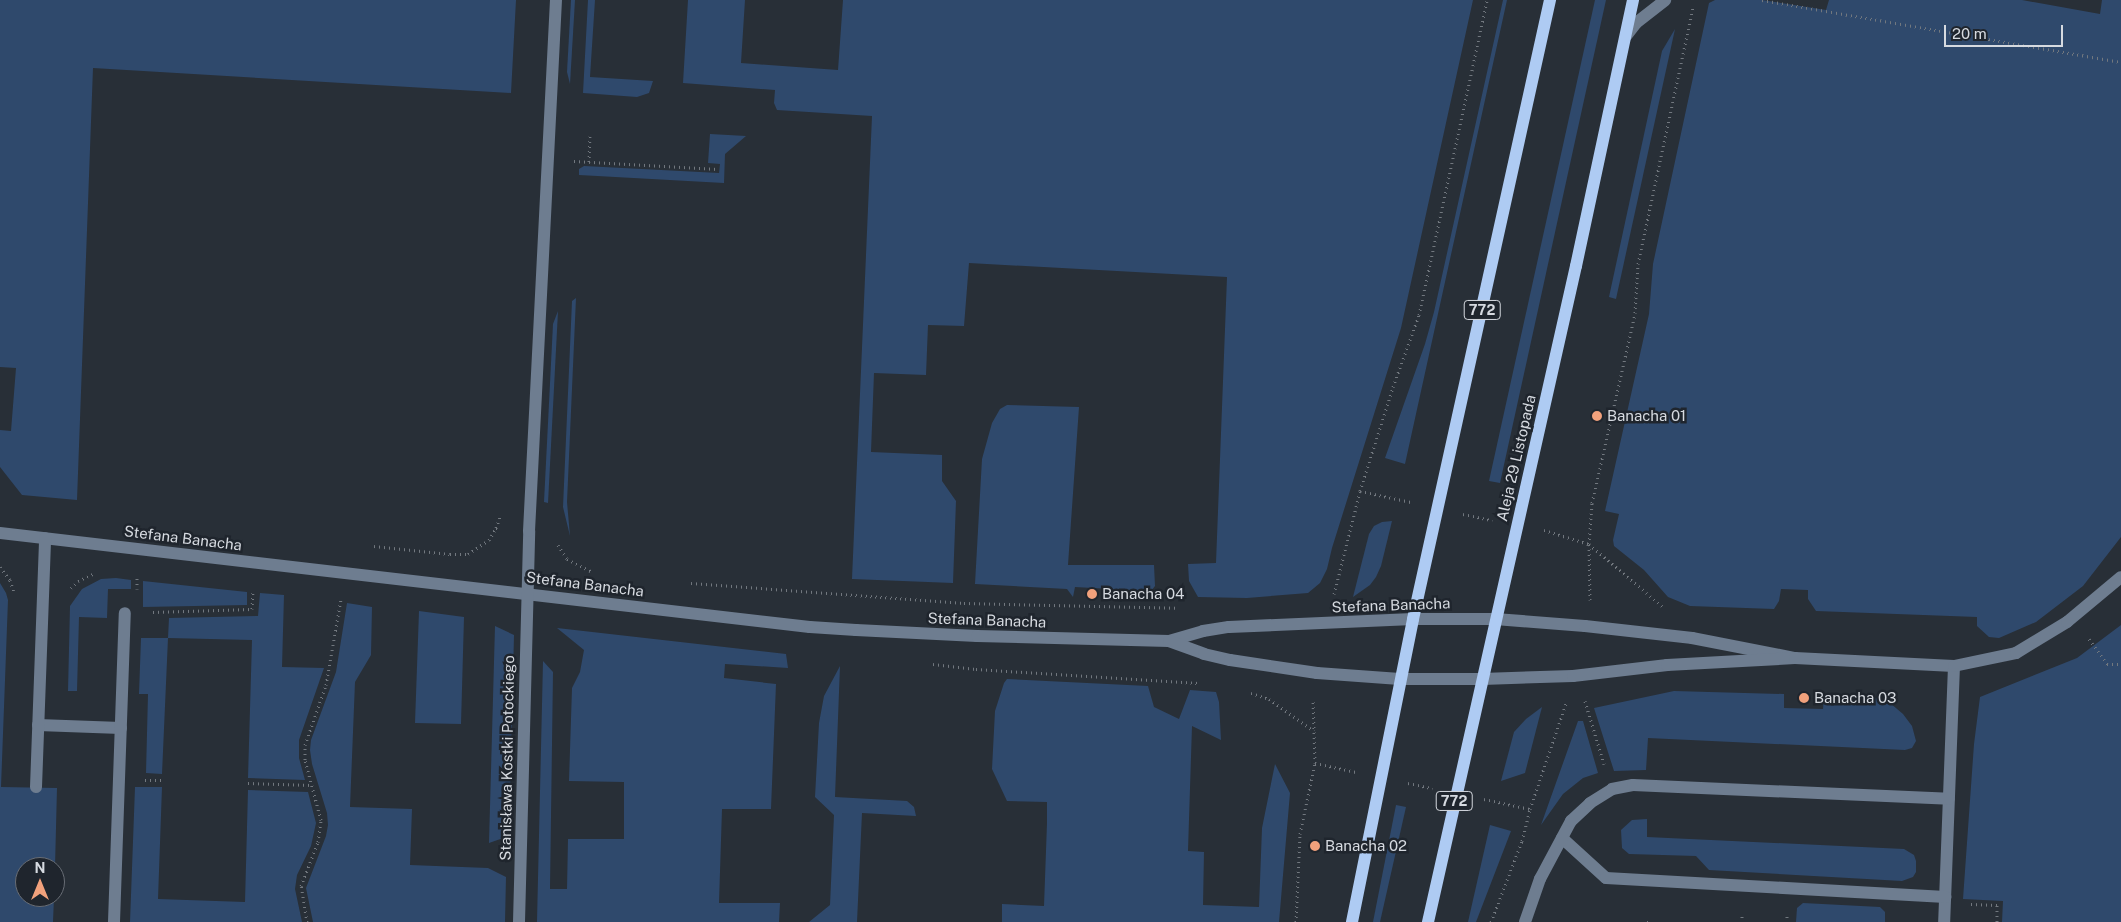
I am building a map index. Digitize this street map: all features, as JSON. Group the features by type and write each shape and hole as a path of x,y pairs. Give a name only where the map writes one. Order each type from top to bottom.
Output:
{"main road":[{"name":"772","path":"1352,922 1400,679 1550,0"},
{"name":"Aleja 29 Listopada","path":"1428,922 1633,0"}],"street":[{"name":"Stanisława Kostki Potockiego","path":"519,922 529,531 556,0"},
{"path":"1626,36 1636,23 1665,0"},
{"name":"Stefana Banacha","path":"0,533 828,628 970,636 1169,641 1202,631 1229,627 1413,619 1495,619 1585,626 1692,638 1795,658"},
{"path":"36,787 45,538"},
{"path":"1795,658 1954,666 2016,653 2073,616 2121,577"},
{"path":"114,922 125,612"},
{"name":"Stefana Banacha","path":"1169,641 1204,654 1230,660 1317,673 1400,679 1482,680 1573,676 1667,665 1795,658"},
{"path":"1944,922 1954,666"},
{"path":"38,725 121,728"},
{"path":"1529,918 1540,880 1572,821 1590,803 1612,789 1633,785 1949,799"},
{"path":"1562,838 1606,878 1945,900"}],"path":[{"path":"1333,601 1360,491 1392,387 1419,314 1487,0"},
{"path":"1762,0 2121,62"},
{"path":"1590,605 1589,544 1592,503 1635,313 1638,264 1692,12"},
{"path":"589,162 590,136"},
{"path":"573,161 718,169"},
{"path":"1360,491 1398,500"},
{"path":"1480,517 1496,520"},
{"path":"371,546 468,554 488,540 496,528 555,533 557,544 566,559 599,573"},
{"path":"1554,532 1589,544 1667,611"},
{"path":"682,582 964,603 1181,608"},
{"path":"125,612 252,609 253,586"},
{"path":"307,922 301,886 321,830 319,810 305,760 304,745 326,685 342,595"},
{"path":"1326,597 1334,595"},
{"path":"2073,616 2107,664 2121,664"},
{"path":"1296,922 1300,834 1315,763 1312,697"},
{"path":"1269,699 1314,731"},
{"path":"1491,922 1522,841 1530,809 1567,701"},
{"path":"1585,701 1612,789"},
{"path":"1315,763 1340,768"},
{"path":"248,784 312,785"},
{"path":"1494,801 1530,809"},
{"path":"1945,900 1997,905 1997,922"},
{"path":"1647,922 1652,922"}],"shaded area":[{"path":"0,0 516,0 511,93 93,68 77,500 22,495 0,467 0,430 11,431 16,368 0,367"},
{"path":"571,0 575,0 570,84 567,72"},
{"path":"588,0 595,0 590,77 653,81 649,93 637,97 583,93"},
{"path":"688,0 745,0 741,63 838,70 843,0 1473,0 1401,328 1327,569 1320,583 1308,593 1247,598 1198,597 1189,581 1188,564 1216,563 1227,277 969,263 964,326 928,325 926,375 874,373 871,452 942,455 942,481 956,501 953,583 852,579 872,116 777,110 774,103 775,90 683,83"},
{"path":"1503,0 1507,0 1405,464 1385,458 1425,344 1434,312"},
{"path":"1595,0 1606,0 1500,483 1489,481"},
{"path":"1715,0 1762,0 1826,10 1829,0 2022,0 2100,14 2102,0 2121,0 2121,537 2083,586 2036,622 1999,638 1989,637 1977,626 1977,617 1816,611 1808,599 1808,590 1781,589 1779,601 1774,609 1690,606 1668,597 1644,570 1614,546 1613,540 1619,514 1605,511 1649,314 1653,264 1709,3"},
{"path":"1675,29 1616,299 1609,297 1662,51"},
{"path":"710,134 746,136 725,154 724,183 579,175 579,169 584,166 719,173 720,164 708,163"},
{"path":"576,298 567,502 570,536 563,507 572,301"},
{"path":"558,311 548,503 544,502 553,324"},
{"path":"1007,405 1079,407 1068,565 1154,565 1155,586 1145,599 1111,599 1111,589 1075,587 1073,597 1067,589 975,584 982,459 992,423 1000,409"},
{"path":"1392,521 1381,566 1376,577 1370,585 1353,597 1369,534 1374,526 1382,522"},
{"path":"101,579 131,580 131,589 108,589 107,618 79,617 77,691 68,691 70,606 82,589"},
{"path":"143,581 247,592 247,605 143,607"},
{"path":"0,583 8,600 1,787 57,788 55,857 15,857 15,907 54,907 53,922 0,922"},
{"path":"260,593 284,595 282,667 324,668 299,740 299,758 305,780 248,778 252,640 168,638 169,618 258,616"},
{"path":"347,603 372,607 371,655 355,682 350,807 412,809 410,865 488,868 506,877 505,922 313,922 306,888 326,836 328,825 327,813 312,764 311,740 336,672"},
{"path":"419,611 464,617 461,724 415,723"},
{"path":"2121,625 2121,922 2002,922 2003,901 1963,899 1974,744 1980,697 2077,658"},
{"path":"495,626 514,635 509,836 489,843"},
{"path":"557,628 786,654 788,668 725,664 724,678 776,684 771,809 722,809 719,903 780,903 779,922 537,922 543,661 553,672 550,889 567,889 568,839 624,839 624,782 569,781 572,688 580,672 584,650"},
{"path":"141,638 168,638 162,774 146,773 148,694 139,694"},
{"path":"840,666 835,797 907,801 914,807 916,816 862,813 857,922 809,922 830,905 834,815 815,797 819,723 824,696"},
{"path":"1007,679 1148,686 1154,707 1179,719 1190,690 1216,692 1219,702 1221,740 1192,726 1188,851 1204,852 1203,905 1259,907 1262,828 1275,764 1290,793 1279,922 1002,922 1002,904 1044,906 1047,823 1047,802 1007,801 992,769 995,711"},
{"path":"1674,691 1784,694 1784,708 1823,709 1824,695 1873,697 1890,703 1903,714 1912,726 1916,741 1912,748 1905,750 1648,738 1646,770 1614,771 1594,708"},
{"path":"1542,707 1525,773 1501,781 1514,732 1526,719"},
{"path":"1578,721 1583,721 1598,773 1583,778 1563,794 1541,825"},
{"path":"135,787 162,787 158,899 245,902 248,790 308,792 316,823 311,846 297,875 295,889 302,922 130,922"},
{"path":"1396,805 1406,807 1380,922 1373,922"},
{"path":"1647,819 1647,837 1904,849 1914,855 1916,872 1913,877 1902,881 1709,870 1696,856 1629,854 1622,848 1621,830 1632,820"},
{"path":"1490,825 1511,831 1476,922 1468,922"},
{"path":"1803,903 1880,907 1885,912 1885,922 1796,922 1797,908"}],"place":[{"name":"Banacha 01","path":"1597,416"},
{"name":"Banacha 04","path":"1092,594"},
{"name":"Banacha 03","path":"1804,698"},
{"name":"Banacha 02","path":"1315,846"}]}
